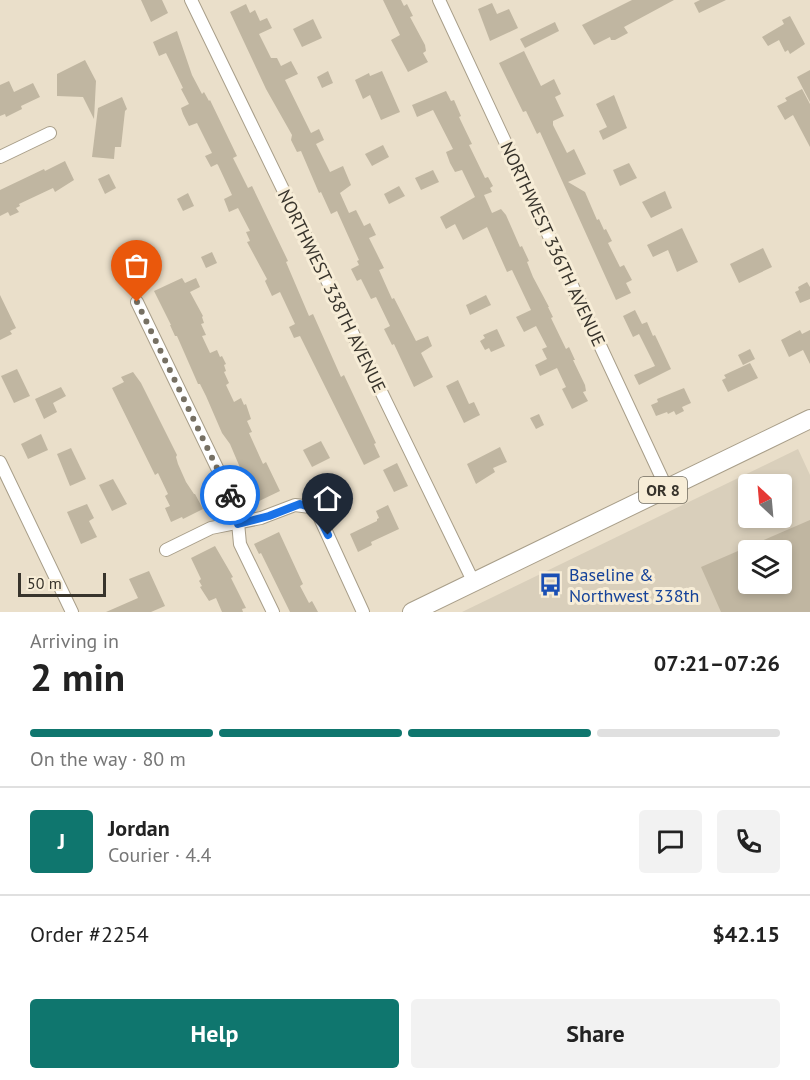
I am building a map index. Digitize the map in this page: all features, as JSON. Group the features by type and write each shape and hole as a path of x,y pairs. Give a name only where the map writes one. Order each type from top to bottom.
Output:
{"highway":[{"name":"OR 8","path":"412,612 810,419"}],"street":[{"name":"NORTHWEST 338TH AVENUE","path":"191,0 474,583"},
{"name":"NORTHWEST 336TH AVENUE","path":"439,0 667,489"},
{"path":"0,157 50,133"},
{"path":"137,302 234,503 240,544 273,612"},
{"path":"0,462 72,612"},
{"path":"166,550 212,528 269,516 295,505 310,507 319,516 363,612"}],"shaded area":[{"path":"798,449 810,475 810,612 462,612 738,478 738,528 792,528 792,474 746,474"}],"building":[{"path":"141,0 162,0 168,13 151,22"},
{"path":"383,0 401,0 404,6 407,4 413,16 410,17 425,45 426,51 423,53 428,62 408,72 391,40 400,35"},
{"path":"632,0 674,0 624,27 628,33 615,40 611,40 610,37 594,45 582,25"},
{"path":"700,0 726,0 699,13 694,3"},
{"path":"492,3 497,14 509,9 518,28 490,41 478,9"},
{"path":"246,4 250,13 255,10 260,21 267,18 272,28 259,34 271,58 277,58 281,66 291,61 298,74 285,80 311,133 319,129 324,140 316,144 330,172 343,166 351,185 340,193 349,213 356,210 364,226 370,223 376,235 369,238 384,268 379,270 392,299 394,298 416,341 428,336 432,346 421,353 433,377 414,387 394,344 392,345 384,329 390,326 376,297 371,299 361,279 357,281 351,269 359,265 357,261 359,260 337,211 331,214 321,192 319,193 301,151 297,152 291,140 292,135 266,89 230,12"},
{"path":"790,16 805,44 790,54 788,50 785,52 779,40 768,46 762,37 784,24 782,20"},
{"path":"313,19 322,38 302,47 293,29"},
{"path":"555,22 559,31 525,48 520,39"},
{"path":"177,31 192,75 202,94 204,92 210,100 237,156 233,158 248,188 252,186 288,261 286,262 309,316 313,314 341,377 344,375 376,443 374,444 380,457 364,465 300,336 294,338 289,327 295,324 280,292 272,296 265,281 267,279 247,242 250,241 246,232 250,231 238,208 229,212 224,199 232,195 218,165 211,167 205,156 212,153 197,123 189,126 183,114 181,108 189,104 181,89 183,88 166,53 159,56 153,42"},
{"path":"524,51 541,86 554,79 561,94 555,97 564,116 553,121 553,125 567,153 574,149 586,174 568,182 585,192 597,220 599,219 612,241 608,243 620,267 624,265 632,280 626,283 631,293 616,300 540,132 537,134 526,111 523,112 499,63"},
{"path":"85,60 96,81 94,119 83,97 57,96 57,74"},
{"path":"810,70 810,102 797,77"},
{"path":"328,71 333,83 322,88 317,77"},
{"path":"382,71 400,112 381,120 370,95 363,99 355,80 369,73 370,76"},
{"path":"9,81 14,92 33,83 40,97 21,106 22,109 6,117 5,114 0,116 0,85"},
{"path":"802,89 810,104 810,147 793,115 785,120 777,106 787,101 785,98"},
{"path":"446,91 451,101 454,100 461,116 459,117 472,144 469,145 485,178 488,177 493,186 490,188 492,192 484,195 492,213 501,209 506,215 529,261 527,262 533,277 553,317 551,318 566,349 569,347 585,385 586,391 583,392 588,401 572,409 562,389 566,387 557,368 540,376 535,365 547,359 542,349 547,347 536,326 524,332 516,317 531,310 512,270 507,272 487,227 463,240 455,224 446,229 440,217 475,197 462,170 455,172 450,163 446,152 453,149 433,110 417,117 412,105"},
{"path":"614,95 627,128 603,140 599,131 607,127 596,104"},
{"path":"122,97 127,109 121,147 115,147 114,159 92,157 98,108"},
{"path":"383,145 389,157 372,166 365,154"},
{"path":"65,161 74,180 55,192 53,188 19,204 20,206 16,208 19,212 10,216 8,212 0,216 0,190"},
{"path":"629,163 637,178 620,186 613,170"},
{"path":"433,170 439,182 421,190 415,178"},
{"path":"109,174 116,188 105,194 98,179"},
{"path":"399,186 405,196 389,204 384,194"},
{"path":"665,191 672,208 651,218 642,202"},
{"path":"188,193 194,206 183,211 177,199"},
{"path":"682,228 698,262 677,272 668,250 653,257 647,245"},
{"path":"763,248 772,267 739,283 730,264"},
{"path":"212,252 217,263 206,268 201,257"},
{"path":"182,278 185,283 196,278 200,287 190,292 203,316 204,323 201,324 206,335 202,336 210,353 217,350 220,357 222,356 226,364 224,372 229,383 226,385 234,402 241,398 244,405 246,404 251,419 247,421 252,432 249,433 263,464 266,462 280,491 255,503 230,444 222,433 154,291"},
{"path":"807,282 810,287 810,299 800,303 795,292 799,290 798,287"},
{"path":"0,295 16,328 10,331 12,334 0,340"},
{"path":"486,295 491,305 470,315 466,305"},
{"path":"635,310 642,324 647,322 653,336 655,335 671,369 639,385 634,375 655,366 639,334 633,337 623,316"},
{"path":"497,329 505,346 491,352 489,348 485,350 480,341 485,338 483,335"},
{"path":"800,330 802,334 810,330 810,364 803,350 789,357 781,340"},
{"path":"750,349 755,359 743,365 738,355"},
{"path":"750,363 758,378 728,392 722,380 726,378 724,375"},
{"path":"17,369 30,396 14,403 1,376"},
{"path":"133,372 141,383 177,455 178,464 186,482 203,509 183,519 182,517 171,522 165,508 170,506 165,496 168,494 158,473 155,475 112,388 124,382 121,377"},
{"path":"458,380 469,404 474,402 480,415 464,423 446,386"},
{"path":"61,387 66,396 53,403 57,412 44,419 35,399"},
{"path":"684,388 691,403 682,407 684,411 676,415 674,411 656,416 651,405 658,402 657,399"},
{"path":"539,414 544,425 536,429 530,418"},
{"path":"41,434 48,450 28,459 21,444"},
{"path":"321,441 330,458 312,467 303,450"},
{"path":"500,447 507,462 493,468 495,472 476,484 467,464"},
{"path":"71,448 86,479 70,486 57,454"},
{"path":"397,463 408,486 394,492 383,470"},
{"path":"113,479 127,504 112,511 99,485"},
{"path":"87,504 94,518 89,521 97,537 81,544 67,512"},
{"path":"388,505 399,529 371,542 372,545 358,552 350,534 377,521 379,518 376,511"},
{"path":"810,520 810,612 721,612 701,567 738,551 738,594 792,594 792,540 764,540"},
{"path":"279,532 303,584 300,586 309,603 312,601 318,612 290,612 261,553 259,554 254,544"},
{"path":"215,546 233,577 231,578 246,608 242,609 243,612 222,612 216,598 209,601 200,587 202,586 199,581 201,579 191,558"},
{"path":"149,571 165,606 151,612 106,612 138,598 129,579"}],"way so far":[{"path":"137,302 230,495"}],"place":[{"name":"Baseline & Northwest 338th","path":"551,584"}],"route":[{"path":"230,495 237,512 238,524 269,516 300,504 316,511 328,535"}]}
